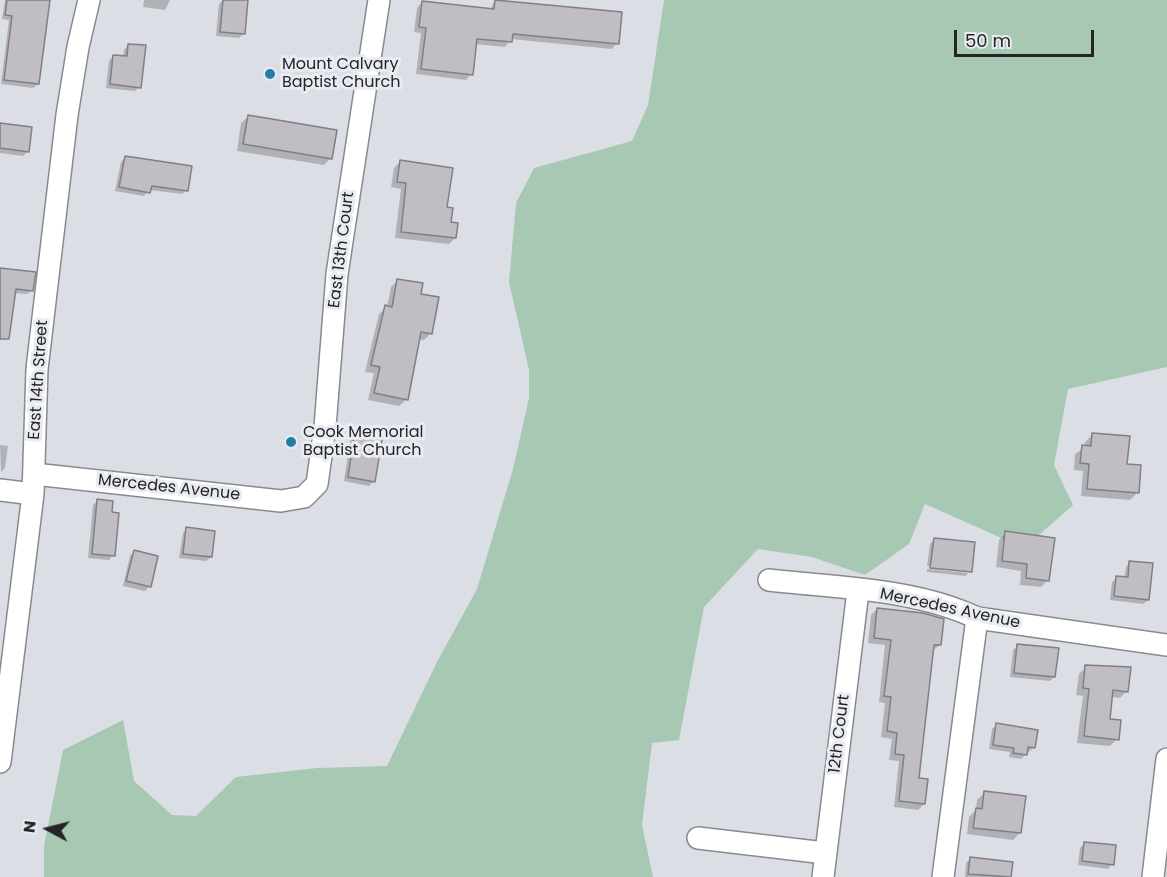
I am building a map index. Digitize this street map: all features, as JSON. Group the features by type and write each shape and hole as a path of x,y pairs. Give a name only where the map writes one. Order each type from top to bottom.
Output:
{"street":[{"name":"East 14th Street","path":"0,762 33,484 37,369 67,116 78,46 89,0"},
{"name":"East 13th Court","path":"304,497 317,484 325,427 337,274 379,0"},
{"name":"Mercedes Avenue","path":"0,490 33,484 281,501 304,497"},
{"name":"Mercedes Avenue","path":"768,580 898,595 951,606 977,618 1167,645"},
{"name":"12th Court","path":"823,877 858,591"},
{"path":"943,877 977,618"},
{"path":"1153,877 1167,759"},
{"path":"698,838 825,853"}],"green space":[{"path":"664,0 1167,0 1167,367 1068,389 1054,465 1073,505 1024,548 925,504 909,544 865,575 812,557 758,549 704,607 679,740 652,743 642,825 653,877 44,877 44,846 63,750 123,720 134,781 172,815 196,816 236,777 317,768 387,766 437,662 477,589 513,469 529,398 529,370 509,282 516,203 534,168 632,141 648,105"}],"building":[{"path":"7,0 50,0 39,84 4,80 12,16 5,15"},
{"path":"223,0 248,0 245,34 220,32"},
{"path":"495,0 622,12 619,44 513,34 512,42 477,39 473,75 421,69 426,28 419,27 422,1 494,9"},
{"path":"128,44 146,45 141,88 110,84 113,55 127,56"},
{"path":"248,115 337,130 332,159 243,144"},
{"path":"0,123 32,127 29,152 0,148"},
{"path":"125,156 192,166 188,191 152,186 150,193 119,187"},
{"path":"400,160 453,168 447,207 453,208 451,222 458,223 456,238 401,232 406,183 397,182"},
{"path":"0,268 36,272 33,291 16,289 9,339 0,339"},
{"path":"397,279 423,283 421,294 439,297 432,334 421,332 408,400 374,393 380,367 371,365 385,305 392,307"},
{"path":"355,430 383,434 375,482 348,477"},
{"path":"1092,433 1130,436 1127,464 1141,465 1139,493 1087,489 1089,464 1080,463 1082,445 1091,446"},
{"path":"97,499 113,501 112,512 119,513 115,556 92,554"},
{"path":"186,527 215,531 212,557 183,554"},
{"path":"1005,531 1055,538 1049,581 1026,578 1027,564 1002,561"},
{"path":"934,538 975,542 972,572 930,568"},
{"path":"134,550 158,556 151,587 126,581"},
{"path":"1129,561 1153,563 1149,600 1114,596 1116,576 1128,577"},
{"path":"877,608 923,613 944,619 941,645 934,645 919,778 928,779 925,804 899,801 904,755 895,754 897,733 887,731 891,697 884,696 891,640 874,638"},
{"path":"1017,644 1059,648 1055,677 1014,673"},
{"path":"1085,665 1131,667 1128,692 1113,690 1110,719 1121,720 1119,740 1084,736 1089,689 1083,688"},
{"path":"996,723 1038,730 1035,748 1028,747 1027,755 1013,753 1014,748 993,745"},
{"path":"984,791 1026,796 1021,833 973,828 976,808 982,809"},
{"path":"1084,842 1116,845 1114,865 1082,861"},
{"path":"970,857 1013,862 1011,877 968,874"}],"place":[{"name":"Mount Calvary Baptist Church","path":"270,74"},
{"name":"Cook Memorial Baptist Church","path":"291,442"}]}
